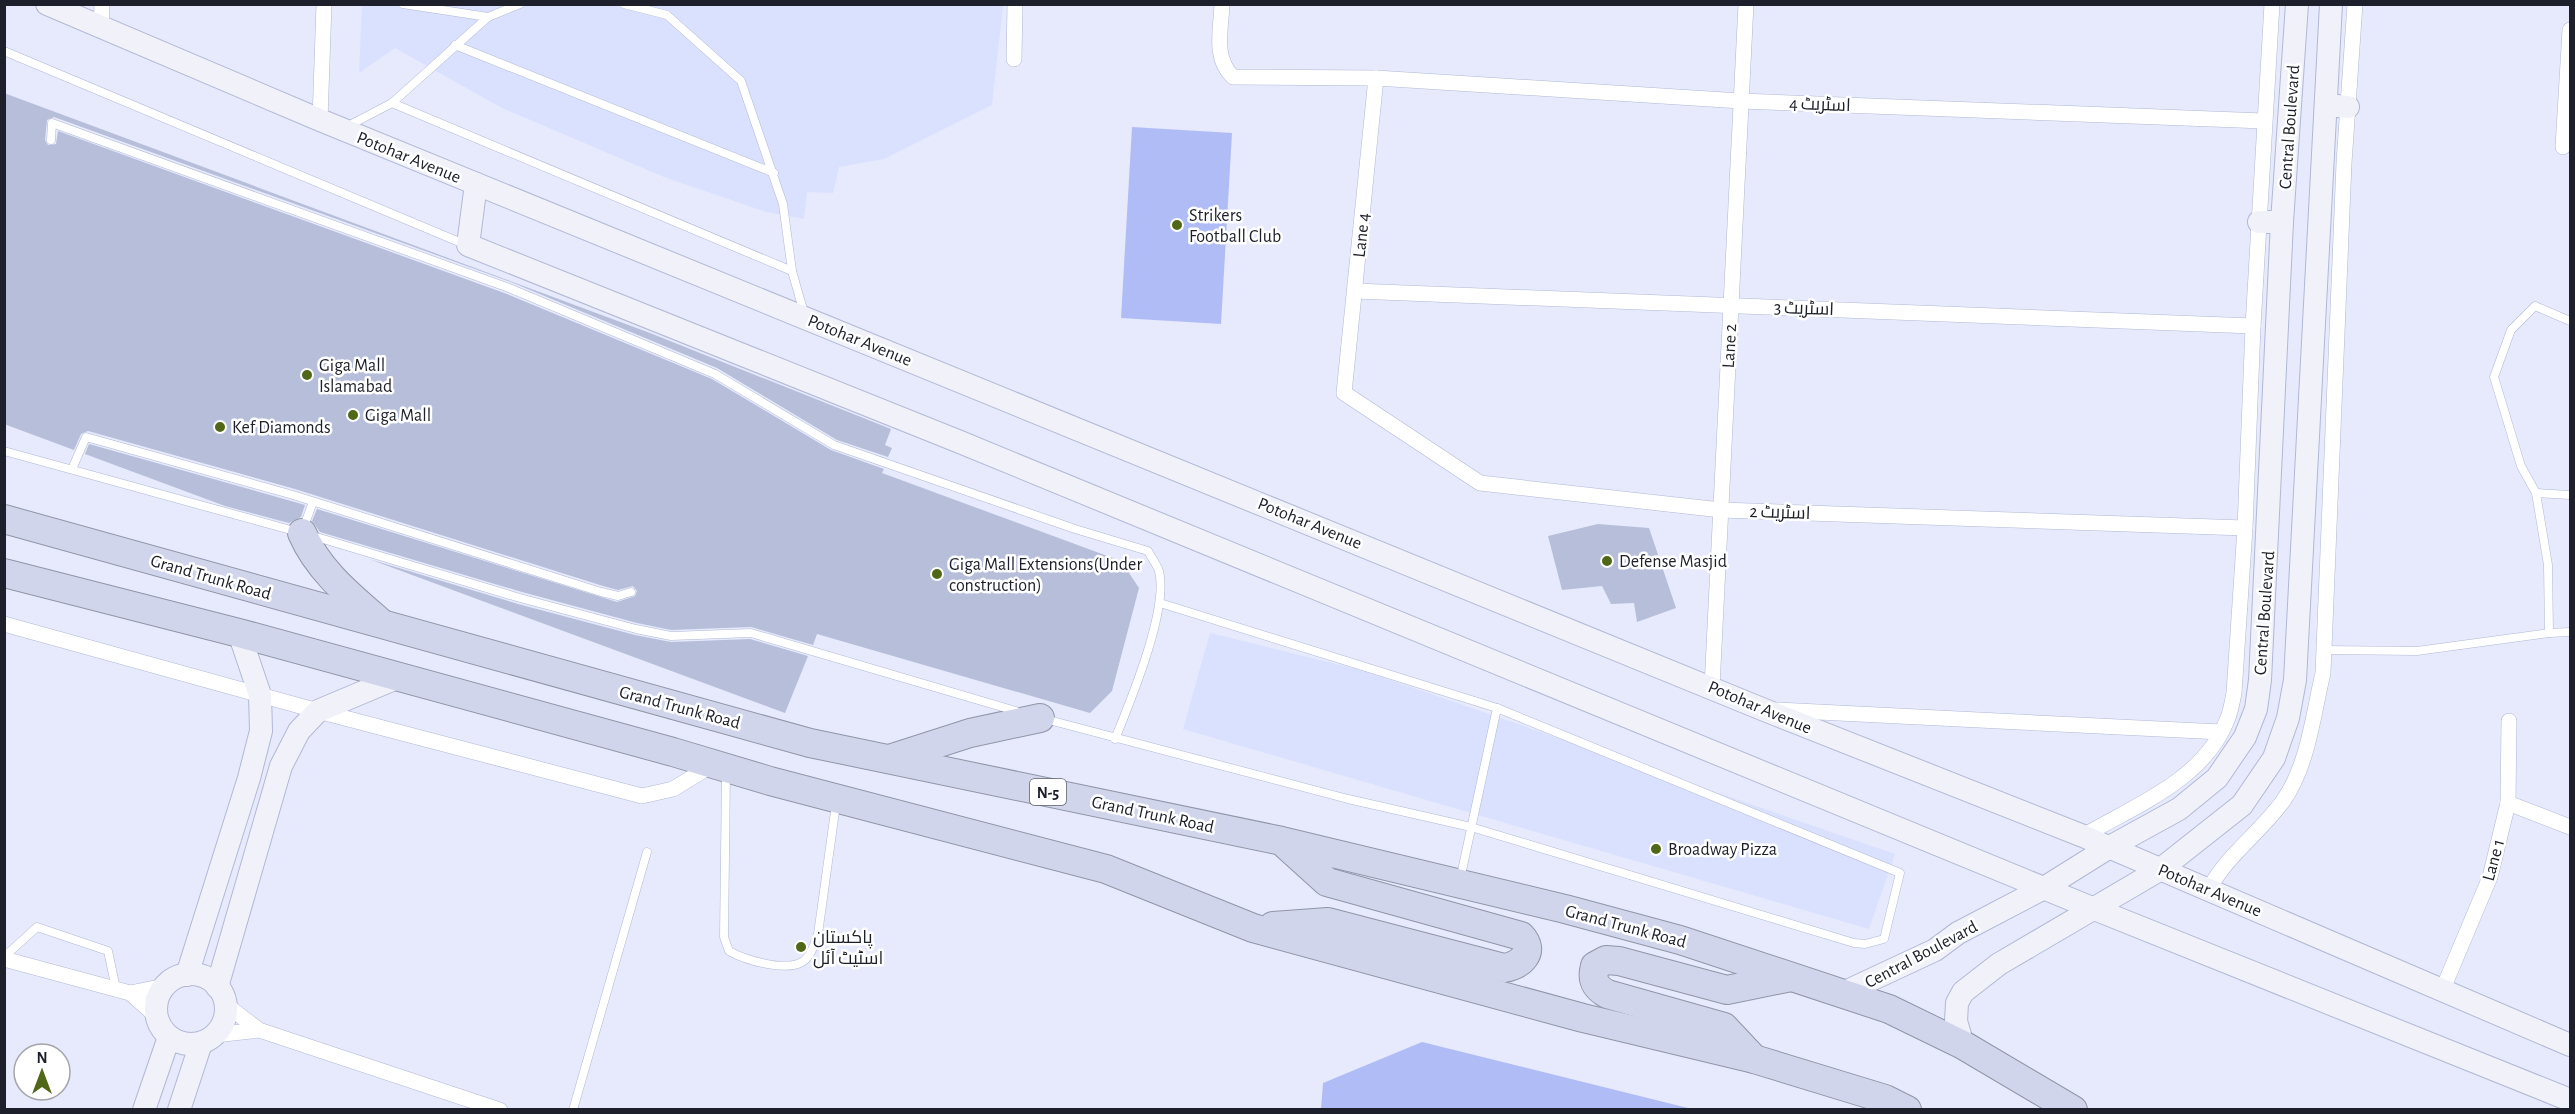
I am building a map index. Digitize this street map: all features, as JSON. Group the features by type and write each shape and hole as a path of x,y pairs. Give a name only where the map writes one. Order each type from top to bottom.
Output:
{"highway":[{"name":"Grand Trunk Road","path":"4,519 810,743 1282,841 1565,909 1680,940 1889,1009 1963,1045 2073,1110"},
{"path":"302,533 309,548 344,591 384,626"},
{"path":"4,573 239,633 837,798 1106,869 1253,928 1583,1018 1754,1059 1885,1099 1907,1110"},
{"path":"887,759 970,733 1040,718"},
{"path":"1253,928 1328,922 1504,968 1524,960 1528,950 1521,936 1327,882 1282,841"},
{"path":"1754,1059 1724,1027 1607,994 1597,988 1592,976 1595,966 1606,960 1619,961 1727,990 1793,977"}],"street":[{"name":"Potohar Avenue","path":"47,4 476,184 1762,709 2082,836 2571,1045"},
{"path":"101,27 102,4"},
{"path":"320,120 324,4"},
{"path":"1014,59 1015,4"},
{"name":"اسٹریٹ 4","path":"1222,4 1219,55 1225,69 1233,77 1376,78 1741,101 2264,121"},
{"name":"Lane 2","path":"1712,687 1746,4"},
{"path":"2082,836 2182,778 2207,754 2221,732 2228,719 2234,693 2245,528 2253,326 2272,4"},
{"name":"Central Boulevard","path":"1844,993 1935,950 1958,933 2044,888 2108,848 2179,809 2217,778 2245,737 2256,709 2268,534 2282,222 2297,4"},
{"name":"Central Boulevard","path":"1963,1045 1956,1021 1958,1003 1963,992 1999,964 2161,869 2242,805 2274,758 2288,718 2295,680 2337,106 2331,4"},
{"path":"2209,889 2221,867 2273,814 2295,780 2306,748 2323,673 2337,106 2355,4"},
{"path":"2563,147 2571,30"},
{"name":"Lane 4","path":"1344,393 1376,78"},
{"path":"476,184 468,245 960,442 2092,908 2571,1100"},
{"path":"2259,222 2282,222"},
{"name":"اسٹریٹ 3","path":"1355,291 2253,326"},
{"name":"اسٹریٹ 2","path":"1344,393 1480,483 1721,510 2245,528"},
{"path":"4,624 318,711 642,796 673,789 720,766"},
{"path":"187,975 252,769 261,731 260,694 239,633"},
{"path":"179,1110 208,1039 223,1022 221,995 282,766 299,731 318,711 399,677"},
{"path":"1762,709 2221,732"},
{"name":"Lane 1","path":"2442,991 2490,877 2508,803 2509,721"},
{"path":"2508,803 2571,827"},
{"path":"4,958 123,992 156,1016"},
{"path":"123,992 165,986 178,977 187,975 209,979 221,995 260,1030 500,1110"},
{"path":"165,986 156,1004 156,1016 169,1037 189,1044 260,1030"},
{"path":"144,1110 169,1037"}],"lane":[{"path":"403,4 488,17"},
{"path":"342,129 392,103 488,17 520,4"},
{"path":"624,4 667,15 741,81 783,204 792,271 806,318"},
{"path":"455,45 774,173"},
{"path":"4,51 468,245"},
{"path":"392,103 792,271"},
{"path":"51,140 52,123 509,288 715,374 834,444 1075,529 1148,551 1159,571 1160,603 1138,680 1115,739"},
{"path":"2549,633 2548,566 2536,493 2521,466 2494,377 2511,330 2535,306 2571,321"},
{"path":"72,469 86,437 313,502 601,592 618,596 631,592"},
{"path":"4,451 302,533 520,598 636,629 671,636 751,633 1115,739 1348,799 1471,827 1854,943 1865,944 1884,939 1900,873 1497,708 1160,603"},
{"path":"2536,493 2571,495"},
{"path":"302,533 313,502"},
{"path":"2323,650 2417,651 2571,632"},
{"path":"1459,885 1497,708"},
{"path":"720,766 724,937 729,951 756,963 795,965 804,962 813,948 818,934 837,798"},
{"path":"573,1110 647,852"},
{"path":"4,958 37,927 108,951 123,992"}],"shaded area":[{"path":"362,5 1003,5 992,105 884,159 839,167 833,193 807,192 804,219 766,212 664,177 502,108 395,48 359,73"},
{"name":"Strikers Football Club","path":"1132,127 1232,133 1221,324 1121,318"},
{"path":"1210,633 1364,671 1895,854 1869,929 1183,729"},
{"path":"1422,1042 1692,1109 1321,1109 1323,1083"}],"building":[{"path":"4,93 650,333 891,429 885,445 892,448 888,457 837,440 717,368 511,282 54,117 47,120 45,140 48,145 56,144 58,131 507,294 712,379 831,450 884,469 882,473 1121,561 1139,588 1112,691 1090,713 817,634 813,645 751,627 671,630 637,623 522,592 320,532 312,521 317,509 617,602 635,596 637,591 633,586 618,590 603,586 295,489 88,431 81,434 74,450 4,424"},
{"path":"89,444 305,505 301,517 289,523 225,506 85,454"},
{"name":"Defense Masjid","path":"1598,524 1649,528 1676,608 1637,622 1634,603 1611,604 1602,586 1562,590 1548,536"},
{"path":"369,559 518,604 635,635 671,642 750,639 808,656 785,713"}],"place":[{"name":"Strikers Football Club","path":"1177,225"},
{"name":"Giga Mall Islamabad","path":"307,375"},
{"name":"Giga Mall","path":"353,415"},
{"name":"Kef Diamonds","path":"220,427"},
{"name":"Defense Masjid","path":"1607,561"},
{"name":"Giga Mall Extensions(Under construction)","path":"937,574"},
{"name":"Broadway Pizza","path":"1656,849"},
{"name":"پاکستان اسٹیٹ آئل","path":"801,947"}]}
